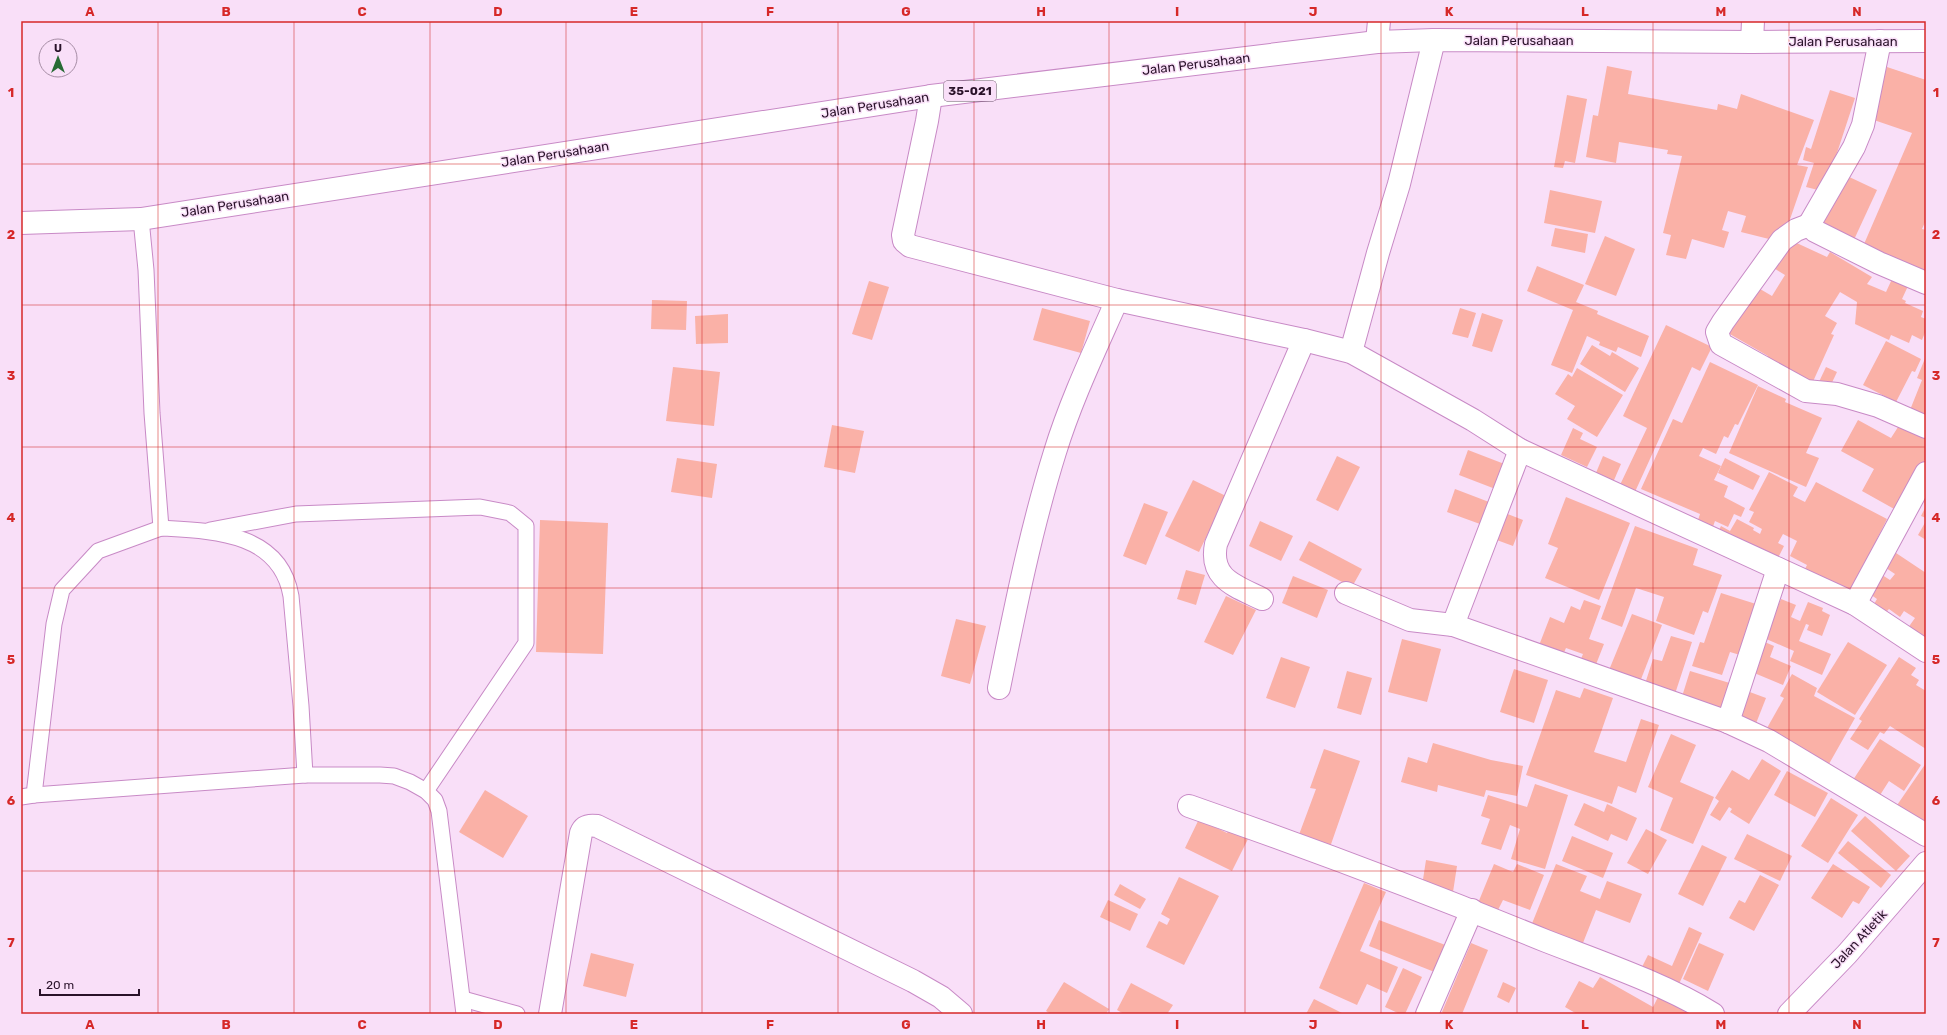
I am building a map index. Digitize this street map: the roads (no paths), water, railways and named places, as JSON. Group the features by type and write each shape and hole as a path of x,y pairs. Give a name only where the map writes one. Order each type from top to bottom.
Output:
{"street":[{"name":"Jalan Perusahaan","path":"21,223 141,218 931,96 1378,31 1434,40 1752,31 1880,41 1926,41"},
{"path":"1351,352 1378,253 1399,184 1434,40"},
{"path":"1880,41 1863,125 1854,147 1812,216 1809,224 1796,230 1782,240 1717,332 1721,344 1806,391 1837,394 1878,406 1926,427"},
{"path":"931,96 927,122 903,235 904,241 916,248 1117,300 1304,340 1351,352 1466,417 1520,450 1855,604 1926,651"},
{"path":"1809,224 1815,231 1886,266 1926,283"},
{"path":"999,688 1017,598 1055,451 1076,394 1117,300"},
{"path":"1262,599 1223,577 1218,570 1214,553 1216,544 1304,340"},
{"path":"1452,625 1520,450"},
{"path":"1855,604 1926,472"},
{"path":"1728,722 1778,569"},
{"path":"1346,593 1410,620 1452,625 1728,722 1775,745 1926,835"},
{"path":"1189,806 1273,835 1472,910 1636,977 1700,1006 1713,1014"},
{"path":"550,1014 581,833 585,826 590,825 597,826 913,981 942,997 960,1014"},
{"name":"Jalan Atletik","path":"1789,1014 1923,873"},
{"path":"1428,1014 1472,910"}],"lane":[{"path":"141,218 146,270 152,413 161,528"},
{"path":"210,530 296,514 480,507 510,513 526,526 526,643 426,790"},
{"path":"305,775 301,706 289,584 283,571 265,551 241,538 210,530 161,528 98,551 62,590 54,624 27,796 305,775 394,776 410,782 426,790 435,800 439,811 464,1007 518,1014"}]}
